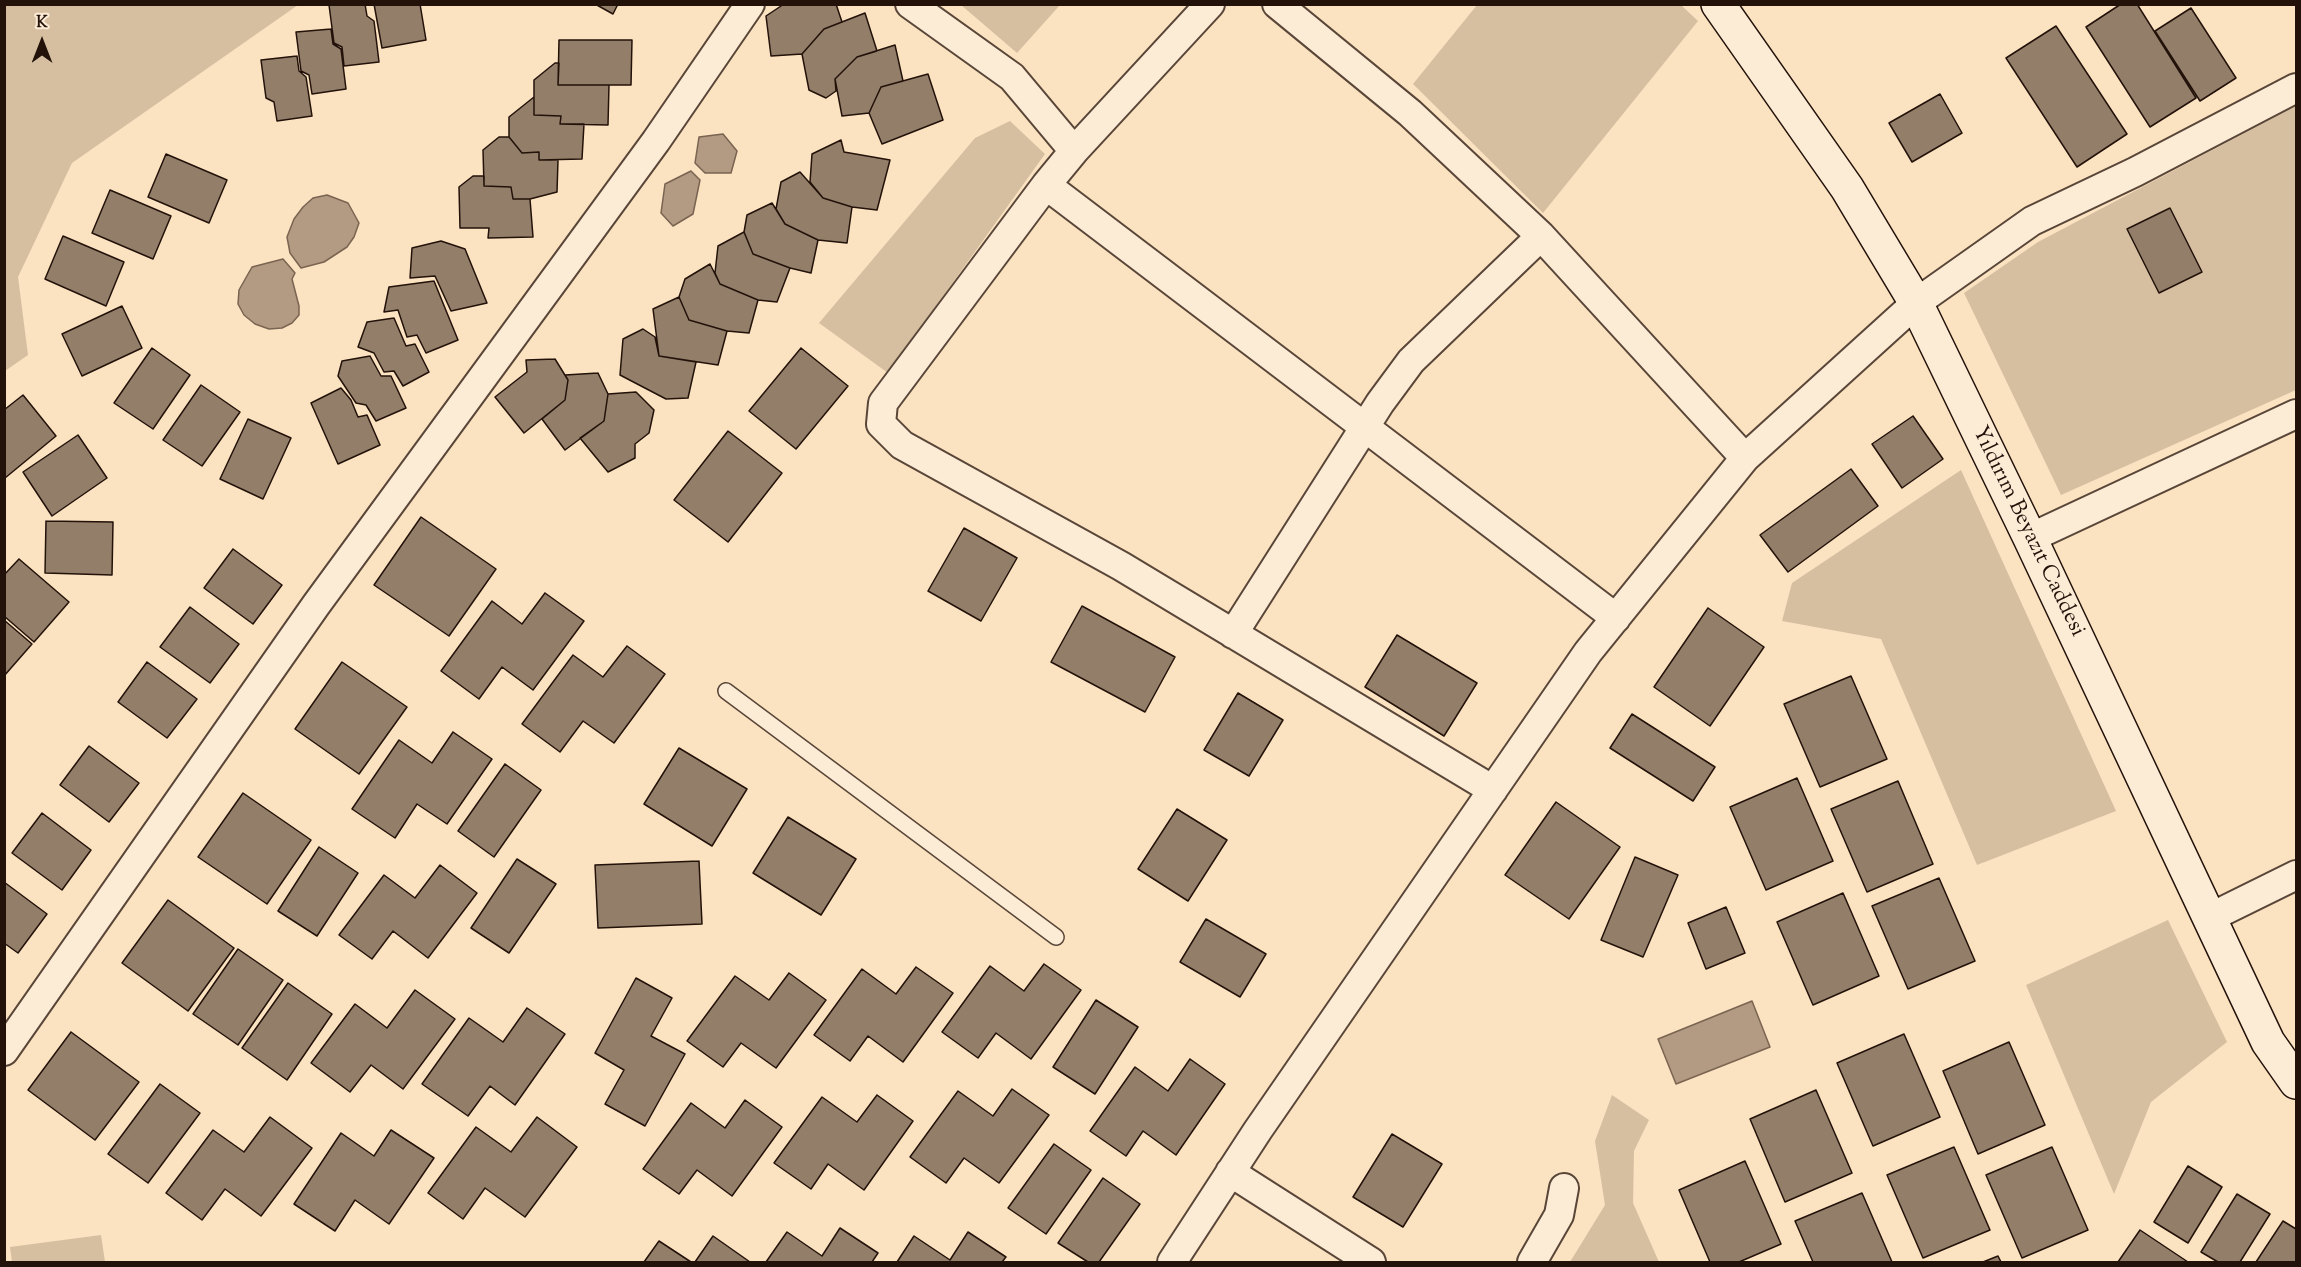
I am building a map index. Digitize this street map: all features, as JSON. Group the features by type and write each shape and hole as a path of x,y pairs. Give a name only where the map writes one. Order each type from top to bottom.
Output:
{"street":[{"path":"4,1051 321,597 656,141 750,4"},
{"path":"910,4 1012,77 1074,151"},
{"path":"1210,4 1074,151 1046,185 883,403 881,424 902,446 1120,566 1492,790"},
{"path":"1277,4 1410,113 1541,236 1745,458"},
{"name":"Yıldırım Beyazıt Caddesi","path":"1718,4 1847,188 1916,303 2030,538 2268,1042 2296,1082"},
{"path":"1172,1263 1230,1172 1588,652 1745,458 1916,303 2032,221 2134,172 2296,88"},
{"path":"1046,185 1616,618"},
{"path":"1233,634 1365,427 1411,361 1541,236"},
{"path":"2030,538 2296,414"},
{"path":"2209,918 2296,875"},
{"path":"1230,1172 1371,1263"},
{"path":"1532,1263 1559,1215 1564,1188"}],"lane":[{"path":"726,691 1056,937"}],"shaded area":[{"path":"5,4 298,5 72,163 18,277 28,355 5,371"},
{"path":"961,5 1060,5 1017,53"},
{"path":"1477,5 1681,5 1698,21 1543,213 1413,84"},
{"path":"2296,106 2296,390 2061,495 1964,293 2038,242"},
{"path":"1010,121 1045,154 888,373 819,323 975,138"},
{"path":"723,134 737,151 731,173 705,173 695,163 699,137"},
{"path":"691,171 700,180 693,214 673,226 661,213 665,184"},
{"path":"327,195 348,203 359,223 347,247 324,262 301,268 290,253 287,237 294,219 303,207 313,198"},
{"path":"283,259 295,273 292,279 299,315 292,323 282,328 269,329 255,324 244,315 238,304 239,290 252,267"},
{"path":"1961,470 2116,811 1977,865 1881,639 1782,621 1792,583"},
{"path":"2168,920 2227,1042 2151,1102 2114,1194 2026,985"},
{"path":"1752,1001 1770,1047 1676,1084 1658,1039"},
{"path":"1612,1095 1649,1120 1634,1151 1633,1203 1659,1262 1570,1262 1605,1205 1595,1141"},
{"path":"101,1235 105,1262 12,1262 10,1247"}],"building":[{"path":"365,4 367,16 374,21 379,62 344,66 342,47 334,43 329,5"},
{"path":"374,4 420,4 426,40 382,48"},
{"path":"595,4 618,4 613,14"},
{"path":"784,4 836,4 842,22 824,29 802,54 771,56 766,16"},
{"path":"2121,4 2137,4 2196,98 2150,127 2086,27"},
{"path":"2191,8 2236,78 2200,101 2155,31"},
{"path":"865,13 877,51 857,57 835,79 836,91 826,98 809,90 802,54 824,29"},
{"path":"2056,26 2127,134 2077,167 2006,58"},
{"path":"331,29 333,44 341,49 346,89 312,94 309,75 301,71 296,32"},
{"path":"559,40 632,40 631,85 558,85"},
{"path":"895,45 903,81 881,87 869,113 842,116 835,79 857,57"},
{"path":"297,56 299,71 306,77 312,116 277,121 274,102 266,98 261,60"},
{"path":"555,63 559,63 558,85 609,85 608,125 560,124 561,116 534,115 534,80"},
{"path":"928,74 943,120 882,144 869,113 881,87"},
{"path":"1940,94 1962,133 1912,162 1889,123"},
{"path":"534,97 534,115 561,116 560,124 584,124 582,159 539,160 539,152 522,153 509,137 509,117"},
{"path":"499,137 509,137 522,153 539,152 539,160 558,160 557,192 530,199 513,199 511,187 484,186 483,150"},
{"path":"841,140 844,152 890,160 877,210 852,207 823,198 810,182 812,154"},
{"path":"166,154 227,180 209,223 148,197"},
{"path":"800,172 823,198 852,207 847,243 818,240 785,224 776,209 781,182"},
{"path":"473,176 484,176 484,186 511,187 513,199 530,199 533,237 488,238 489,228 460,228 459,187"},
{"path":"110,190 171,216 153,259 92,233"},
{"path":"772,203 785,224 818,240 811,273 753,254 744,232 747,215"},
{"path":"2170,208 2202,272 2159,293 2127,229"},
{"path":"744,232 753,254 790,268 777,302 758,300 720,284 715,273 718,246"},
{"path":"63,236 124,262 106,306 45,279"},
{"path":"441,241 465,249 487,303 451,311 435,276 410,278 412,248"},
{"path":"710,264 720,284 758,300 749,333 727,331 689,320 679,297 685,279"},
{"path":"434,281 458,340 426,353 417,335 407,337 398,310 384,312 389,287"},
{"path":"679,297 689,320 727,331 718,365 659,356 653,309"},
{"path":"122,306 142,348 82,376 62,334"},
{"path":"394,318 406,346 415,344 429,372 403,386 394,371 384,372 374,353 358,347 367,322"},
{"path":"643,329 655,337 659,356 696,362 688,398 666,399 620,375 623,339"},
{"path":"152,348 190,375 153,429 114,403"},
{"path":"801,348 848,386 796,449 749,411"},
{"path":"370,356 381,376 391,376 406,408 376,421 366,405 356,403 338,376 342,361"},
{"path":"555,359 568,380 565,400 524,433 495,397 527,372 526,360"},
{"path":"598,373 608,394 604,421 565,450 542,419 565,400 568,380 565,375"},
{"path":"201,385 240,412 202,466 163,440"},
{"path":"341,388 351,400 358,417 367,415 380,445 338,464 311,403"},
{"path":"636,392 654,410 649,433 635,444 635,458 608,472 580,438 604,421 608,394"},
{"path":"23,395 56,436 5,478 4,410"},
{"path":"1913,416 1943,459 1902,488 1872,444"},
{"path":"248,419 291,438 263,499 220,479"},
{"path":"728,431 782,473 728,542 674,500"},
{"path":"78,435 107,478 52,516 23,472"},
{"path":"1851,469 1878,506 1788,572 1760,535"},
{"path":"421,517 496,569 449,636 374,585"},
{"path":"46,521 113,522 112,575 45,573"},
{"path":"964,528 1017,558 981,621 928,591"},
{"path":"233,549 282,585 253,624 204,588"},
{"path":"19,559 69,602 34,642 4,616 4,575"},
{"path":"545,593 584,621 533,690 502,667 479,699 441,671 492,601 522,624"},
{"path":"1082,606 1175,657 1145,712 1051,662"},
{"path":"190,607 239,644 210,683 160,647"},
{"path":"1708,608 1764,647 1710,726 1654,687"},
{"path":"4,620 32,644 4,676"},
{"path":"1397,635 1477,683 1444,736 1365,687"},
{"path":"627,646 665,674 614,743 583,721 560,752 522,724 573,655 603,677"},
{"path":"147,662 197,699 167,738 118,702"},
{"path":"342,662 407,707 359,774 295,729"},
{"path":"1851,676 1887,759 1820,787 1784,704"},
{"path":"1238,693 1283,720 1249,776 1204,750"},
{"path":"1632,714 1715,767 1693,801 1610,748"},
{"path":"453,732 492,759 447,824 417,804 395,838 352,809 399,740 432,763"},
{"path":"89,746 139,783 109,822 60,785"},
{"path":"679,748 747,789 712,846 644,804"},
{"path":"505,764 541,790 494,857 458,831"},
{"path":"1797,778 1833,861 1766,890 1730,807"},
{"path":"1898,781 1933,864 1867,892 1831,809"},
{"path":"243,793 311,840 267,904 198,857"},
{"path":"1556,802 1620,847 1569,919 1505,875"},
{"path":"1177,809 1227,840 1188,901 1138,869"},
{"path":"42,813 91,850 62,890 12,853"},
{"path":"788,817 856,859 821,915 753,873"},
{"path":"319,847 358,873 317,936 278,911"},
{"path":"1635,857 1678,875 1643,957 1601,940"},
{"path":"517,859 556,884 509,953 471,928"},
{"path":"699,861 702,924 598,928 595,865"},
{"path":"440,865 477,893 428,958 393,931 372,959 339,935 384,875 415,898"},
{"path":"1939,878 1975,961 1908,989 1872,906"},
{"path":"4,882 47,914 18,953 4,943"},
{"path":"1843,893 1879,976 1813,1005 1777,922"},
{"path":"168,900 234,948 188,1011 122,963"},
{"path":"1726,907 1745,953 1706,969 1688,923"},
{"path":"1206,919 1266,954 1240,997 1180,962"},
{"path":"238,949 283,980 238,1045 193,1014"},
{"path":"1044,964 1081,990 1031,1059 996,1033 978,1058 942,1032 990,966 1024,991"},
{"path":"916,967 953,993 903,1062 868,1036 850,1061 814,1035 862,969 896,994"},
{"path":"789,973 826,1000 776,1068 741,1043 723,1067 687,1041 735,976 769,1000"},
{"path":"636,978 672,998 651,1036 685,1054 645,1126 605,1104 624,1070 595,1053"},
{"path":"288,983 332,1014 287,1080 242,1048"},
{"path":"415,990 455,1019 403,1089 371,1065 350,1092 311,1063 355,1004 387,1028"},
{"path":"1096,1000 1138,1027 1095,1094 1053,1067"},
{"path":"527,1008 565,1034 515,1105 490,1086 468,1116 422,1084 469,1018 503,1042"},
{"path":"71,1032 139,1082 95,1140 28,1090"},
{"path":"1904,1034 1940,1117 1873,1146 1837,1063"},
{"path":"2009,1042 2045,1125 1978,1154 1943,1071"},
{"path":"1190,1059 1225,1084 1176,1155 1143,1131 1126,1156 1090,1131 1135,1067 1168,1091"},
{"path":"160,1084 200,1113 148,1183 108,1154"},
{"path":"1012,1089 1049,1115 999,1183 964,1158 946,1183 910,1157 958,1091 993,1116"},
{"path":"1816,1090 1852,1173 1785,1202 1750,1119"},
{"path":"877,1095 913,1121 864,1190 828,1164 811,1189 774,1163 822,1097 857,1122"},
{"path":"745,1100 782,1127 732,1196 697,1170 679,1194 643,1169 691,1103 725,1128"},
{"path":"270,1117 312,1148 261,1216 225,1189 202,1220 166,1193 213,1130 244,1152"},
{"path":"537,1117 577,1147 525,1217 485,1188 463,1219 428,1193 476,1127 511,1152"},
{"path":"391,1130 434,1158 389,1224 355,1200 335,1231 294,1204 341,1133 374,1156"},
{"path":"1392,1134 1442,1164 1403,1227 1353,1197"},
{"path":"1054,1144 1091,1170 1046,1234 1008,1208"},
{"path":"1954,1147 1990,1230 1923,1258 1887,1175"},
{"path":"2052,1147 2088,1230 2022,1258 1986,1175"},
{"path":"1745,1161 1781,1244 1739,1262 1710,1262 1679,1190"},
{"path":"2188,1166 2222,1187 2188,1243 2154,1222"},
{"path":"1103,1178 1140,1204 1099,1262 1088,1262 1058,1243"},
{"path":"1862,1193 1892,1262 1813,1262 1795,1221"},
{"path":"2237,1194 2270,1214 2240,1262 2218,1262 2201,1252"},
{"path":"2283,1221 2296,1229 2296,1262 2256,1262"},
{"path":"840,1228 878,1253 872,1262 766,1262 787,1232 822,1256"},
{"path":"2140,1230 2188,1262 2118,1262"},
{"path":"968,1232 1006,1257 1002,1262 897,1262 914,1236 950,1260"},
{"path":"713,1236 750,1262 695,1262"},
{"path":"659,1241 691,1262 644,1262"},
{"path":"1998,1256 2001,1262 1983,1262"}]}
